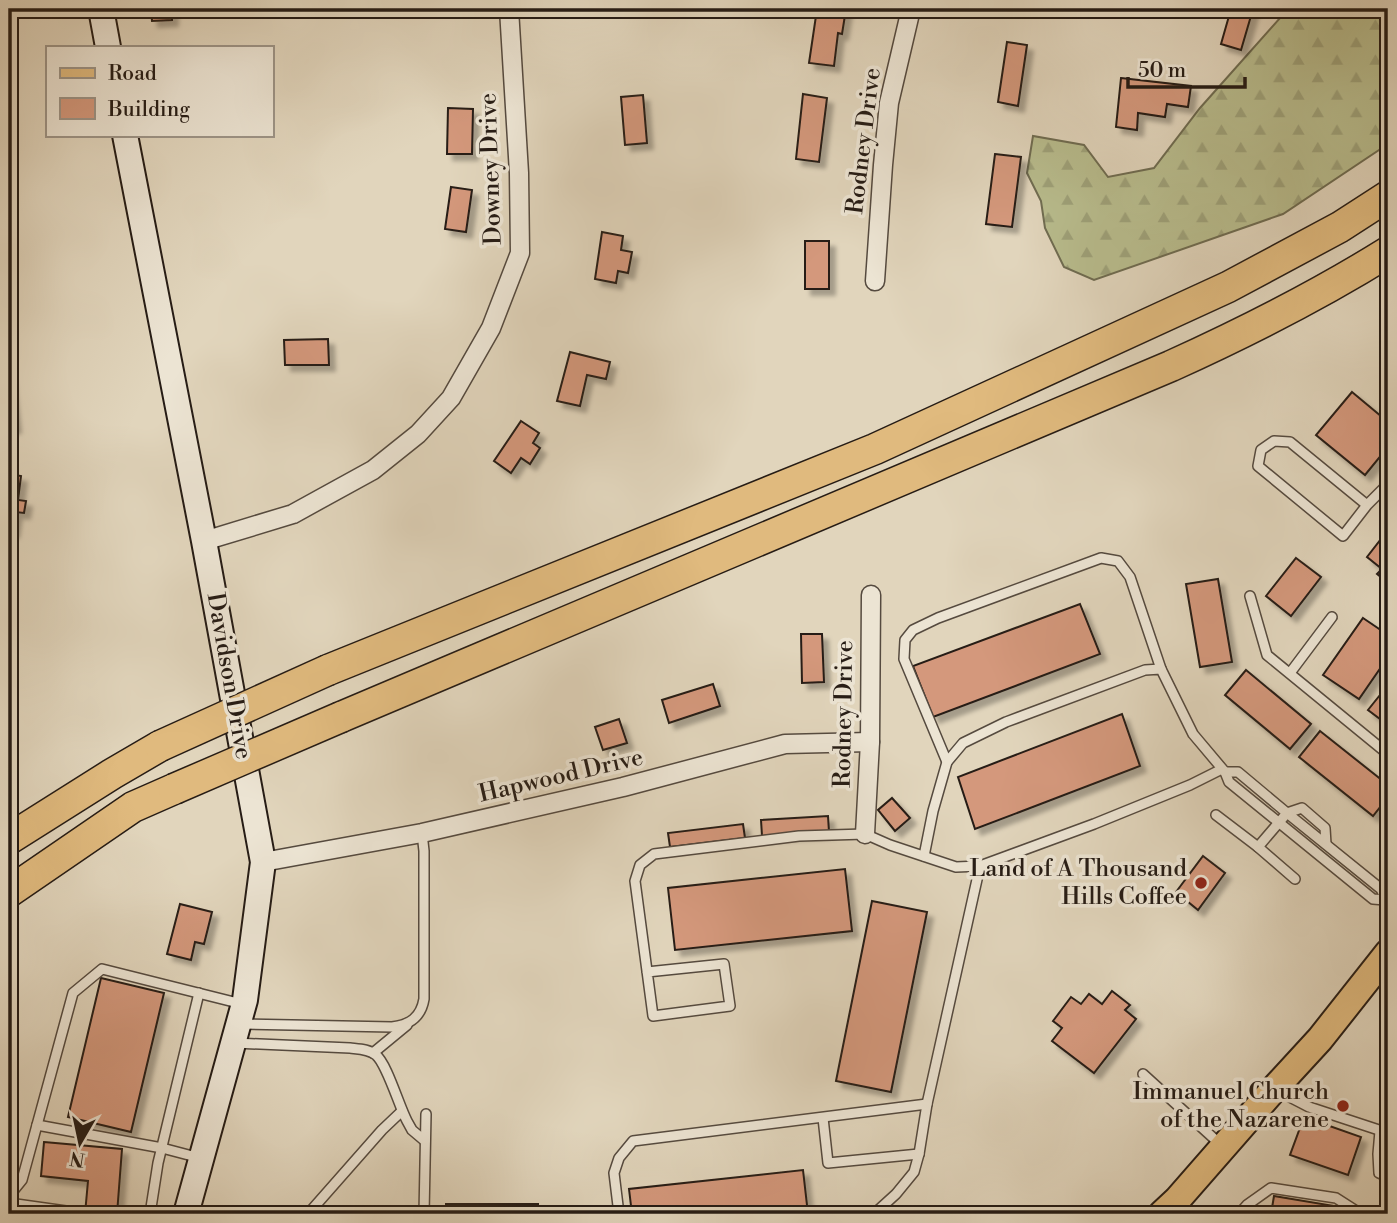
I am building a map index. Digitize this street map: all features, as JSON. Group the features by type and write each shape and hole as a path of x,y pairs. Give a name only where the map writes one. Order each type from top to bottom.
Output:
{"highway":[{"path":"9,839 160,746 328,670 875,449 1228,287 1340,227 1388,196"},
{"path":"9,892 133,807 1182,361 1291,307 1388,252"}],"main road":[{"path":"1162,1214 1320,1039 1388,953"}],"street":[{"path":"101,9 108,46"},
{"name":"Downey Drive","path":"204,541 293,514 373,470 418,433 451,398 492,328 520,253 519,173 509,9"},
{"name":"Rodney Drive","path":"875,281 889,103 911,9"},
{"name":"Davidson Drive","path":"125,136 204,541 262,862 239,1024 186,1214"},
{"name":"Rodney Drive","path":"864,834 870,741 871,594"},
{"name":"Hapwood Drive","path":"262,862 422,833 622,787 785,744 870,741"}],"lane":[{"path":"1367,505 1290,442 1273,441 1261,450 1258,466 1343,536 1367,505 1388,484"},
{"path":"947,762 904,659 905,640 913,630 938,618 1101,558 1118,561 1130,577 1161,668 1194,734 1224,770 1228,782 1373,899 1387,901"},
{"path":"1250,596 1267,654 1388,754"},
{"path":"1290,673 1332,617"},
{"path":"924,856 947,762 963,743 1006,722 1145,670 1161,668"},
{"path":"647,972 724,964 730,1006 653,1016 647,972 635,881 640,865 654,854 799,836 864,834 956,867 981,866 1094,824 1224,770 1238,772 1381,889 1387,901"},
{"path":"1258,847 1287,813"},
{"path":"1216,815 1295,879"},
{"path":"373,1053 418,1015 422,1008 422,833"},
{"path":"874,1214 896,1194 914,1172 981,866"},
{"path":"9,1196 22,1180 73,993 102,968 199,993 239,1024 373,1053 381,1061 412,1130 425,1141"},
{"path":"150,1214 162,1148 199,993"},
{"path":"239,1024 392,1027 408,1024"},
{"path":"1143,1074 1224,1148"},
{"path":"1273,1089 1309,1107 1384,1132 1378,1154 1379,1173 1388,1177"},
{"path":"619,1214 614,1173 619,1158 633,1142 927,1104"},
{"path":"308,1214 402,1111"},
{"path":"424,1214 426,1114"},
{"path":"823,1118 828,1163 919,1154"},
{"path":"37,1125 162,1148 201,1158"},
{"path":"1239,1214 1271,1188 1336,1198 1362,1214"},
{"path":"9,1203 73,1214"}],"green space":[{"path":"1285,9 1388,9 1388,144 1283,214 1094,280 1064,267 1045,228 1041,201 1027,173 1033,136 1084,145 1108,177 1154,168 1200,108 1281,17"}],"building":[{"path":"151,9 172,9 172,20 152,21"},
{"path":"817,9 846,9 842,34 838,33 834,66 809,63"},
{"path":"1231,9 1253,9 1241,50 1221,44"},
{"path":"1007,42 1027,45 1018,106 998,102"},
{"path":"1121,78 1191,86 1188,107 1167,104 1165,117 1138,113 1137,130 1116,127"},
{"path":"803,94 827,98 819,162 796,159"},
{"path":"643,95 647,143 625,145 621,97"},
{"path":"448,108 473,109 472,154 447,154"},
{"path":"995,154 1021,157 1012,227 986,224"},
{"path":"451,187 472,190 466,232 445,229"},
{"path":"602,232 623,236 621,250 632,252 628,273 618,271 616,283 595,279"},
{"path":"805,241 829,241 829,289 805,289"},
{"path":"328,339 329,365 285,365 284,340"},
{"path":"570,352 610,362 606,379 587,375 580,406 557,401"},
{"path":"9,376 15,427 9,428"},
{"path":"1352,392 1388,422 1388,447 1365,475 1316,435"},
{"path":"521,421 539,433 533,443 540,448 530,464 521,458 511,473 494,461"},
{"path":"9,474 21,476 18,500 26,501 24,513 16,512 13,532 9,531"},
{"path":"1388,530 1388,583 1377,574 1382,569 1367,557"},
{"path":"1296,558 1321,577 1291,616 1266,596"},
{"path":"1218,579 1232,662 1200,667 1186,584"},
{"path":"1080,604 1100,654 933,717 913,666"},
{"path":"1363,618 1388,635 1388,657 1359,699 1323,675"},
{"path":"801,634 822,634 824,682 802,683"},
{"path":"1246,670 1311,724 1290,749 1225,695"},
{"path":"713,684 720,706 669,723 662,700"},
{"path":"1388,685 1388,725 1368,710"},
{"path":"1122,714 1140,766 975,829 958,777"},
{"path":"619,719 627,743 603,750 595,727"},
{"path":"1320,731 1388,785 1388,797 1373,816 1299,757"},
{"path":"892,798 910,818 895,831 878,810"},
{"path":"828,816 829,832 762,836 761,820"},
{"path":"743,824 745,838 670,847 668,833"},
{"name":"Land of A Thousand Hills Coffee","path":"1203,856 1225,873 1198,910 1176,892"},
{"path":"845,869 852,931 675,950 668,888"},
{"path":"872,901 927,912 891,1092 836,1081"},
{"path":"180,904 212,912 204,944 195,942 191,960 167,954"},
{"path":"101,978 164,993 131,1132 68,1117"},
{"path":"1112,991 1130,1005 1125,1010 1136,1019 1094,1073 1052,1041 1062,1028 1053,1021 1071,997 1081,1004 1089,994 1102,1004"},
{"path":"1304,1117 1361,1137 1348,1175 1290,1155"},
{"path":"44,1142 122,1149 117,1214 85,1214 88,1181 41,1176"},
{"path":"803,1170 808,1214 632,1214 629,1189"},
{"path":"1274,1196 1334,1206 1332,1214 1271,1214"},
{"path":"446,1204 538,1204 538,1214 446,1214"}],"place":[{"name":"Land of A Thousand Hills Coffee","path":"1201,883"},
{"name":"Immanuel Church of the Nazarene","path":"1343,1106"}]}
